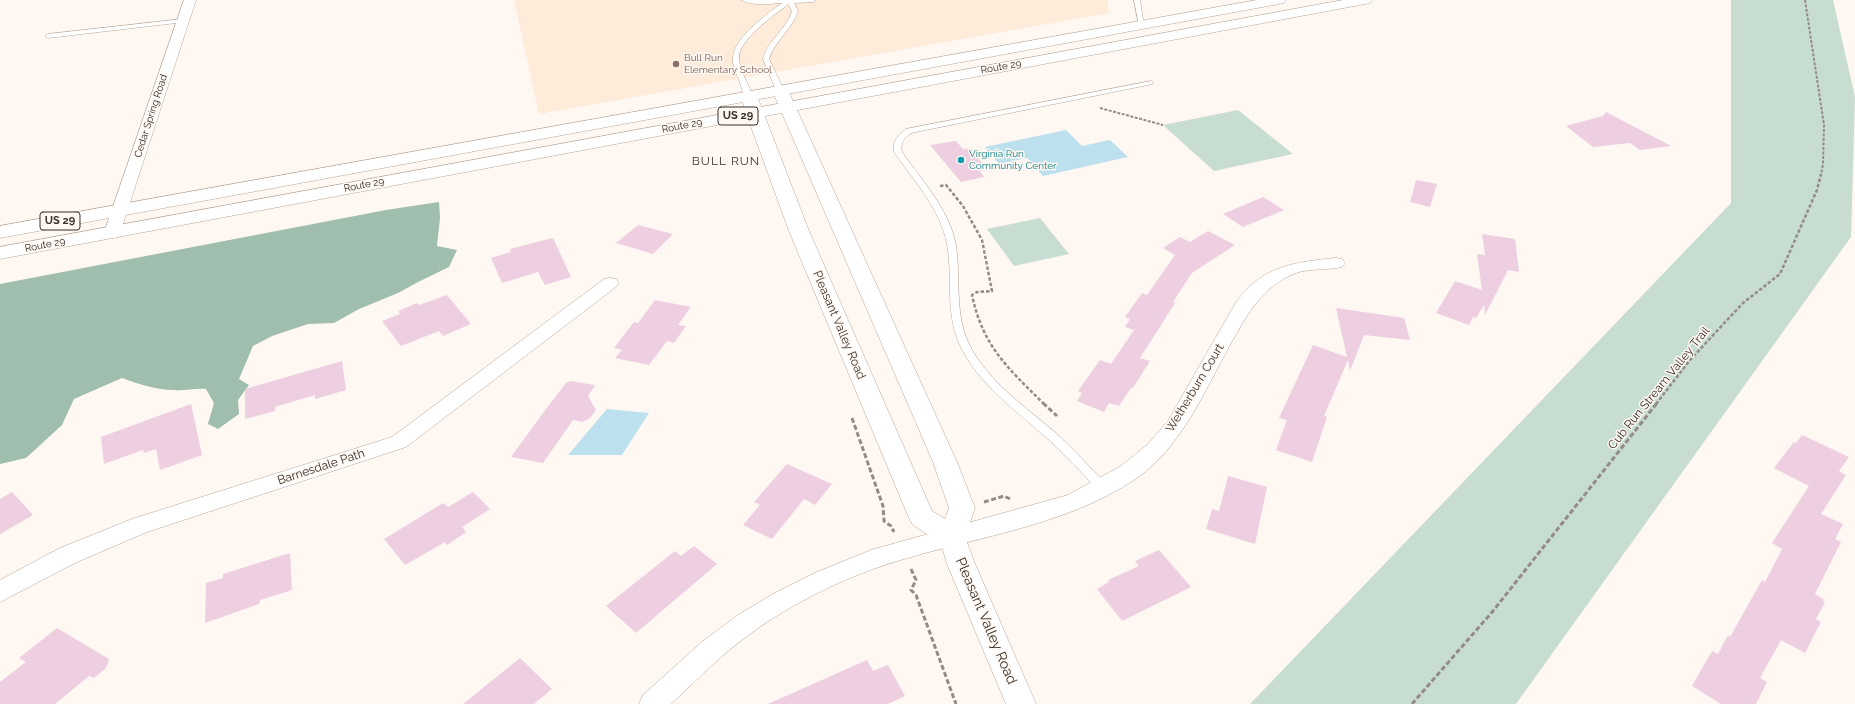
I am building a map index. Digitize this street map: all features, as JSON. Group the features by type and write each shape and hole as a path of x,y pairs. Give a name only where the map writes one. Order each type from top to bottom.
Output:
{"main road":[{"name":"Route 29","path":"0,253 112,232 1142,25 1278,0"},
{"name":"Route 29","path":"783,98 1365,0"},
{"path":"783,98 945,462 962,508 952,537 922,518"},
{"name":"Route 29","path":"0,232 119,210 752,104"},
{"name":"Pleasant Valley Road","path":"752,104 799,232 922,518"},
{"name":"Pleasant Valley Road","path":"952,537 961,564 1021,704"}],"street":[{"name":"Cedar Spring Road","path":"112,232 190,0"},
{"name":"Wetherburn Court","path":"652,704 712,649 747,623 782,601 825,579 872,560 1076,501 1129,472 1154,451 1175,426 1244,304 1256,292 1284,271 1297,267 1336,263"},
{"name":"Barnesdale Path","path":"0,592 65,556 140,525 399,442 610,283"}],"lane":[{"path":"744,0 813,0"},
{"path":"1136,0 1142,25"},
{"path":"783,98 766,59 771,45 793,22 795,11 789,1"},
{"path":"752,104 735,56 742,42 775,10 789,1"},
{"path":"48,36 183,21"},
{"path":"1102,486 1054,437 1011,400 975,363 964,342 957,323 951,243 946,228 935,205 898,152 896,146 898,140 909,131 1151,83"}],"path":[{"name":"Cub Run Stream Valley Trail","path":"1412,704 1493,611 1690,360 1743,303 1780,274 1818,190 1823,164 1824,125 1805,0"},
{"path":"1093,110 1100,108 1163,125"},
{"path":"936,186 946,185 963,206 982,240 992,291 977,292 972,295 975,312 984,336 1022,383 1062,422"},
{"path":"849,411 883,506 884,521 891,526 916,580 910,590 916,596 956,704"},
{"path":"962,508 1004,496 1016,500"},
{"path":"891,526 922,518"}],"shaded area":[{"name":"Bull Run Elementary School","path":"514,0 1107,0 1109,13 539,114"}],"green space":[{"path":"1731,0 1833,0 1855,97 1851,237 1516,704 1250,704 1731,203"},
{"path":"1238,110 1293,154 1214,171 1163,125"},
{"path":"439,202 440,218 437,246 457,250 449,267 398,293 359,309 334,323 308,324 272,336 253,346 239,379 249,385 238,400 239,414 218,429 208,424 214,403 206,389 161,389 122,378 74,399 62,425 26,458 0,464 0,284 386,210"},
{"path":"1040,218 1069,254 1014,266 987,229"}],"water":[{"path":"1066,130 1082,146 1110,140 1128,157 1043,176 1027,158 999,164 985,147"},
{"path":"607,409 649,413 622,455 568,455"}],"building":[{"path":"1606,112 1671,146 1640,150 1630,143 1593,147 1566,126 1603,116"},
{"name":"Virginia Run Community Center","path":"956,141 963,149 970,148 988,170 980,171 984,177 961,182 930,145"},
{"path":"1416,180 1437,184 1430,207 1410,202"},
{"path":"1263,197 1284,210 1243,227 1223,214"},
{"path":"638,225 673,234 653,254 616,243"},
{"path":"1208,231 1235,245 1192,273 1140,358 1150,361 1133,388 1131,388 1119,406 1109,403 1104,412 1077,401 1082,393 1078,391 1100,360 1111,364 1134,330 1125,327 1130,319 1125,317 1142,293 1147,295 1175,255 1163,248 1180,237 1190,242"},
{"path":"1482,234 1515,239 1519,272 1508,270 1485,315 1484,305 1476,318 1473,317 1469,325 1436,313 1455,281 1482,290 1477,254 1485,255"},
{"path":"553,238 571,277 545,285 538,272 502,283 491,258 511,252 510,249"},
{"path":"447,295 471,324 443,336 439,331 401,346 382,321 400,314 398,311 417,303 419,305"},
{"path":"655,300 691,307 678,325 686,326 674,343 667,341 649,365 615,358 622,350 614,348 634,322 638,323"},
{"path":"1336,308 1404,318 1410,340 1364,335 1350,371 1348,360 1324,416 1327,417 1312,462 1276,450 1287,420 1279,418 1313,345 1347,357"},
{"path":"342,361 346,390 315,399 315,395 275,407 275,411 245,419 245,389"},
{"path":"570,381 595,385 588,396 596,410 589,419 582,422 573,420 543,463 511,457 566,383"},
{"path":"191,404 202,455 160,470 156,449 144,453 143,450 104,464 101,437"},
{"path":"1802,435 1849,457 1839,471 1846,475 1821,514 1843,524 1835,539 1841,542 1815,594 1825,602 1816,619 1821,622 1805,653 1781,640 1760,678 1767,682 1756,704 1721,704 1692,686 1712,651 1718,654 1728,635 1730,637 1762,580 1765,582 1782,549 1772,543 1809,486 1774,468 1794,442 1796,443"},
{"path":"787,464 832,484 815,505 804,499 772,539 743,525 760,505 754,502"},
{"path":"1228,476 1267,487 1255,544 1206,529 1212,509 1219,511"},
{"path":"12,492 33,515 0,534 0,499"},
{"path":"473,492 490,509 462,527 466,532 447,545 445,542 405,565 384,539 443,503 448,507"},
{"path":"694,546 717,564 636,633 606,606 675,551 681,556"},
{"path":"1159,550 1191,587 1122,621 1097,589 1109,582 1108,580 1139,566 1135,561"},
{"path":"290,553 292,590 260,600 259,604 205,623 206,583 223,578 223,574"},
{"path":"57,628 109,659 106,668 94,678 89,676 55,704 0,704 0,682 26,662 19,658"},
{"path":"520,658 552,689 534,704 463,704"},
{"path":"867,660 873,671 888,665 905,696 888,704 768,704"}],"place":[{"name":"Bull Run Elementary School","path":"676,64"},
{"name":"Virginia Run Community Center","path":"961,160"}],"district":[{"name":"BULL RUN","path":"726,161"}]}
